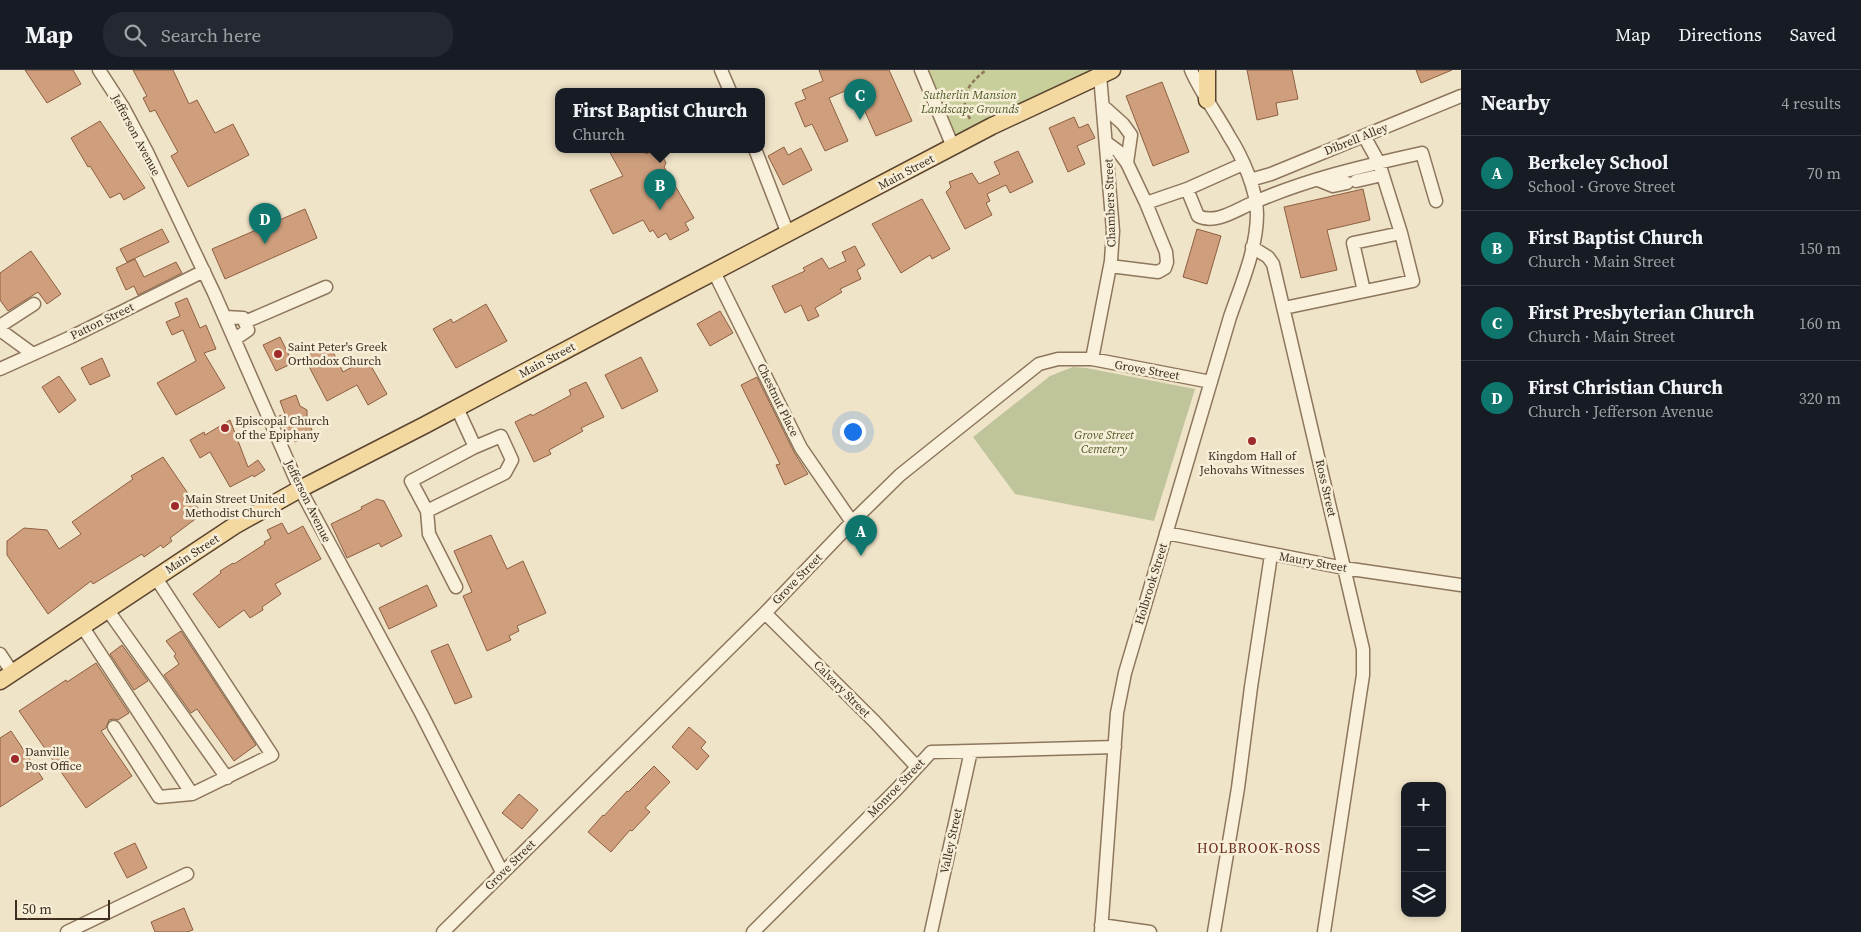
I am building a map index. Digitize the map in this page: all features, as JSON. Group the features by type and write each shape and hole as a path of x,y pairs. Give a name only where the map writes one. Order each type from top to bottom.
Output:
{"main road":[{"path":"1207,70 1207,100"},
{"name":"Main Street","path":"6,676 234,526 300,489 953,147 1106,72"}],"street":[{"name":"Jefferson Avenue","path":"99,70 123,107 147,152 235,339 300,489 422,713 502,872"},
{"path":"721,70 729,88"},
{"path":"922,70 953,147"},
{"path":"1191,70 1231,138 1250,180 1256,202 1256,224 1252,247"},
{"name":"Chambers Street","path":"1092,359 1110,266 1113,218 1103,106 1106,72"},
{"name":"Dibrell Alley","path":"1250,180 1270,174 1461,96"},
{"path":"1103,106 1123,124 1131,135 1127,163"},
{"path":"1284,308 1413,281 1401,233 1381,169 1364,136"},
{"path":"1107,143 1118,150 1127,163 1146,202 1164,248 1167,262 1165,268 1158,272 1110,266"},
{"path":"757,153 788,234"},
{"path":"1318,180 1333,186 1351,182 1422,153 1436,201"},
{"path":"1146,202 1187,188 1243,164"},
{"path":"1187,188 1198,216 1204,219 1220,218 1256,202 1318,180 1381,169"},
{"path":"1364,291 1353,243 1401,233"},
{"name":"Ross Street","path":"1252,247 1268,256 1273,264 1363,649 1362,675 1324,932"},
{"name":"Holbrook Street","path":"1101,929 1117,712 1125,673 1252,247"},
{"name":"Patton Street","path":"0,369 204,271"},
{"name":"Chestnut Place","path":"714,272 801,448 852,522"},
{"path":"245,322 326,287"},
{"path":"0,326 34,304"},
{"path":"225,317 243,318 245,322 248,330 235,339"},
{"path":"0,330 33,354"},
{"name":"Grove Street","path":"443,932 765,613 900,475 1038,364 1058,359 1092,359 1211,382"},
{"path":"457,408 475,447"},
{"path":"427,511 506,473 512,460 501,436 475,447 411,481 427,511 429,534 456,588"},
{"name":"Maury Street","path":"1166,533 1344,568 1461,585"},
{"path":"1214,932 1238,788 1271,555"},
{"path":"114,727 159,797 192,794 272,755 156,578"},
{"path":"107,610 227,778"},
{"name":"Calvary Street","path":"765,613 875,722 917,767"},
{"path":"82,626 192,794"},
{"path":"0,654 6,676"},
{"name":"Monroe Street","path":"753,932 931,752 1115,747"},
{"name":"Valley Street","path":"931,932 971,751"},
{"path":"67,932 187,874"},
{"path":"1101,929 1150,932"}],"path":[{"path":"970,119 965,110 966,91 972,82 986,70"}],"green space":[{"name":"Sutherlin Mansion Landscape Grounds","path":"921,70 1112,70 953,147"},
{"name":"Grove Street Cemetery","path":"1073,367 1195,389 1154,521 1015,494 973,437 1050,376"}],"building":[{"path":"25,70 73,70 81,84 47,103"},
{"path":"133,70 173,70 189,104 197,100 215,133 233,124 249,155 188,187 171,156 178,152 155,110 150,112 143,98 147,96"},
{"path":"819,70 889,70 912,121 876,136 854,87 829,98 848,141 825,151 812,124 805,127 795,103 806,99 802,90 823,81"},
{"path":"1247,70 1292,70 1298,99 1276,103 1278,115 1257,120"},
{"path":"1416,70 1452,70 1421,83"},
{"path":"1162,82 1189,152 1153,166 1126,96"},
{"path":"1074,117 1079,128 1088,124 1095,138 1077,146 1085,164 1068,172 1049,128"},
{"path":"100,121 145,188 124,200 120,193 110,198 90,166 88,167 71,138"},
{"path":"784,147 788,155 801,148 812,170 783,185 768,156"},
{"path":"1018,151 1033,182 1010,193 1006,185 987,194 990,201 986,203 992,215 965,229 946,192 951,187 949,182 972,173 979,184 1000,174 994,162"},
{"path":"610,153 661,153 666,163 664,167 694,218 685,223 689,230 670,240 666,233 658,238 653,230 650,232 643,220 613,234 590,190 623,176"},
{"path":"1363,189 1370,220 1327,230 1337,270 1301,278 1284,207"},
{"path":"922,199 950,249 932,259 930,255 901,273 872,224"},
{"path":"305,209 317,238 225,279 212,249"},
{"path":"162,229 169,242 127,262 120,249"},
{"path":"1197,229 1221,236 1207,284 1183,277"},
{"path":"855,246 865,265 857,270 861,279 840,289 842,292 815,308 819,316 808,321 801,305 785,313 772,286 805,271 803,268 822,258 829,269 846,261 842,252"},
{"path":"31,251 61,294 47,304 38,292 8,311 0,300 0,273"},
{"path":"135,259 144,277 176,262 182,273 138,295 134,286 126,290 116,268"},
{"path":"187,298 200,328 206,325 216,349 204,353 225,388 176,415 157,383 196,361 183,330 172,335 166,322 180,316 175,303"},
{"path":"486,304 507,341 456,368 433,329 451,319 453,323"},
{"path":"720,311 733,333 710,346 697,324"},
{"name":"Saint Peter's Greek Orthodox Church","path":"280,337 293,363 276,371 263,345"},
{"path":"329,344 343,372 367,359 387,394 368,405 357,385 327,401 304,357"},
{"path":"641,357 658,391 622,409 605,375"},
{"path":"102,358 110,376 90,385 81,368"},
{"path":"59,376 76,400 59,413 42,387"},
{"path":"757,377 794,452 808,474 785,485 776,465 780,464 741,385"},
{"path":"586,382 604,417 581,428 583,431 549,450 551,454 534,462 515,422 531,414 532,416 571,395 569,390"},
{"path":"296,395 300,406 307,410 307,418 312,430 304,433 302,439 295,442 286,434 279,416 285,414 280,401"},
{"path":"230,420 248,467 258,460 265,470 230,487 210,452 200,458 190,440 204,432 205,435"},
{"path":"163,457 202,514 170,538 172,541 163,548 161,545 144,557 142,554 93,584 91,581 48,614 7,555 7,541 24,528 47,530 59,549 81,534 72,522 133,479 131,476"},
{"path":"377,499 384,501 402,536 381,547 379,543 347,558 331,524 362,509 361,507"},
{"path":"282,523 288,534 303,526 321,559 275,584 281,594 262,607 263,610 250,618 244,610 219,628 193,594 221,573 220,571 265,544 264,542 271,538 267,530"},
{"path":"491,535 507,569 523,561 546,613 517,626 519,631 509,636 511,640 487,651 463,596 472,592 454,551"},
{"path":"427,585 437,606 389,629 379,608"},
{"path":"181,631 256,745 234,761 197,709 191,713 164,675 179,664 174,656 176,654 166,641"},
{"path":"448,644 472,697 455,704 431,651"},
{"path":"122,645 148,681 134,690 110,654"},
{"path":"96,663 129,713 118,720 109,720 106,728 101,731 132,776 86,808 19,711"},
{"path":"689,727 706,742 701,748 709,756 697,770 672,747"},
{"name":"Danville Post Office","path":"11,731 43,779 0,807 0,738"},
{"path":"654,766 670,782 645,808 650,812 632,831 630,830 611,852 588,832"},
{"path":"519,794 538,810 522,829 502,813"},
{"path":"135,843 147,868 127,878 114,853"},
{"path":"184,908 193,930 187,932 155,932 151,922"}],"place":[{"name":"First Presbyterian Church","path":"860,120"},
{"name":"First Baptist Church","path":"660,210"},
{"name":"First Christian Church","path":"265,244"},
{"name":"Saint Peter's Greek Orthodox Church","path":"278,354"},
{"name":"Episcopal Church of the Epiphany","path":"225,428"},
{"name":"Kingdom Hall of Jehovahs Witnesses","path":"1252,441"},
{"name":"Main Street United Methodist Church","path":"175,506"},
{"name":"Berkeley School","path":"861,556"},
{"name":"Danville Post Office","path":"15,759"}],"district":[{"name":"HOLBROOK-ROSS","path":"1259,848"}]}
